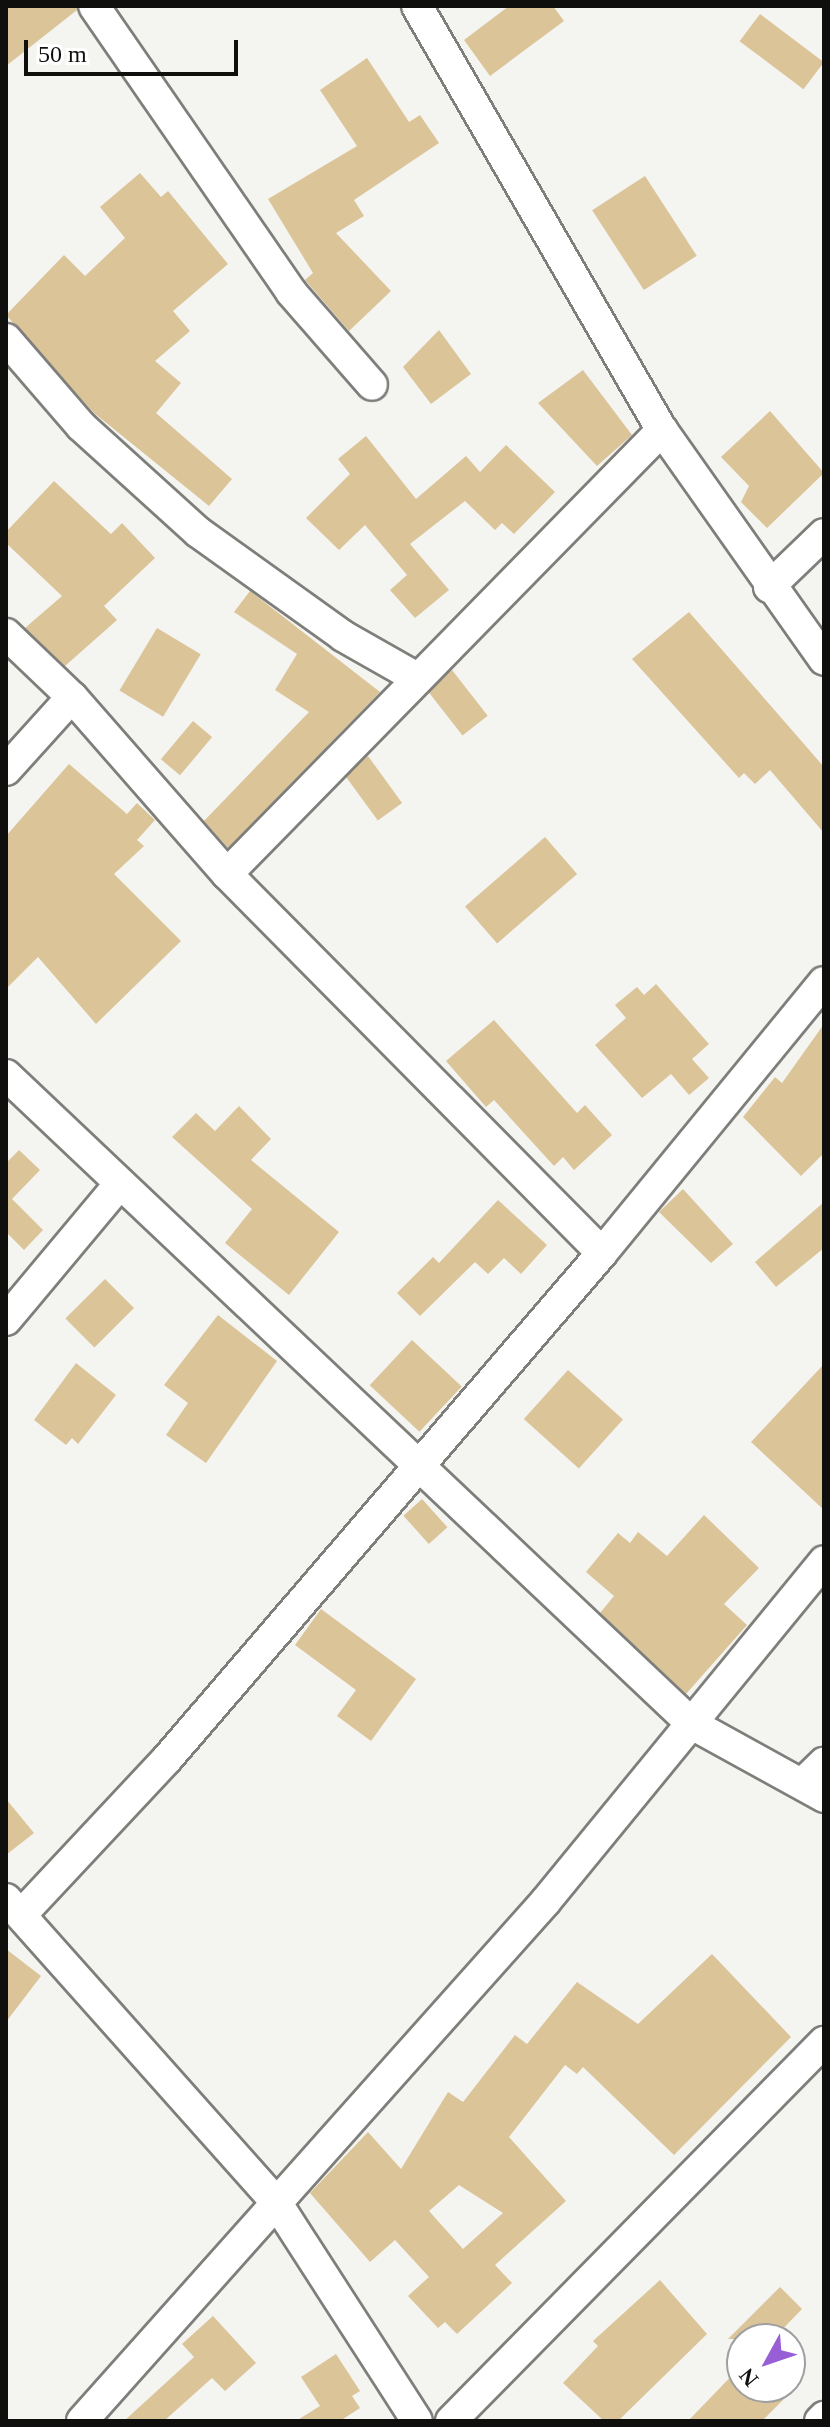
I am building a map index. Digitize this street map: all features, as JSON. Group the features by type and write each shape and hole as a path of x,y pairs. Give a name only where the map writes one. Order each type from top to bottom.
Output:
{"street":[{"path":"94,6 291,292 372,385"},
{"path":"417,6 662,430 769,587 824,660"},
{"path":"6,339 81,426 198,532 343,636 417,678"},
{"path":"227,874 662,430"},
{"path":"769,587 824,534"},
{"path":"6,634 72,697 227,874 602,1253"},
{"path":"6,770 72,697"},
{"path":"417,2421 276,2202 14,1907 167,1759 602,1253 824,982"},
{"path":"6,1075 118,1186 692,1724 817,1781"},
{"path":"6,1320 118,1186"},
{"path":"82,2421 546,1901 824,1561"},
{"path":"451,2421 824,2042"}],"building":[{"path":"6,6 76,6 77,10 6,66"},
{"path":"509,6 553,6 564,21 490,76 464,40"},
{"path":"760,14 824,62 803,89 740,41"},
{"path":"367,58 409,122 420,115 439,143 354,200 364,216 336,233 391,291 349,331 305,280 313,273 268,199 357,146 320,90"},
{"path":"140,173 161,197 168,191 228,264 173,311 190,331 155,361 181,383 156,413 232,479 209,506 94,413 6,315 64,255 85,276 125,238 100,207"},
{"path":"645,176 697,256 644,290 592,210"},
{"path":"439,330 471,374 431,404 403,367"},
{"path":"583,370 632,435 597,466 538,403"},
{"path":"770,411 824,473 767,528 741,502 749,486 721,457"},
{"path":"366,436 416,499 466,456 480,472 506,445 555,492 514,534 502,523 495,530 465,501 410,544 449,590 415,618 390,590 407,575 365,525 339,550 306,518 350,474 338,459"},
{"path":"54,481 111,534 122,523 155,558 104,606 117,620 65,666 25,628 62,596 6,543 6,532"},
{"path":"250,591 380,692 228,848 204,821 309,712 275,690 297,654 234,612"},
{"path":"689,612 824,767 824,833 770,770 755,784 744,773 739,778 632,659"},
{"path":"157,628 201,654 163,717 119,691"},
{"path":"452,670 488,716 462,735 427,690"},
{"path":"193,721 212,737 180,775 161,759"},
{"path":"368,756 402,803 378,821 344,774"},
{"path":"69,764 127,814 137,803 155,820 137,840 144,846 114,874 181,941 96,1024 38,957 6,989 6,836"},
{"path":"545,837 577,874 497,944 465,907"},
{"path":"656,984 709,1044 692,1059 709,1078 689,1095 671,1074 642,1098 595,1045 626,1018 615,1005 637,987 644,995"},
{"path":"494,1020 577,1113 585,1105 612,1135 574,1170 563,1157 554,1166 494,1100 486,1107 446,1061"},
{"path":"824,1024 824,1153 801,1176 743,1117 775,1077 782,1083"},
{"path":"239,1106 271,1139 251,1160 339,1232 289,1295 225,1243 252,1209 172,1137 196,1113 215,1131"},
{"path":"19,1150 40,1170 12,1199 43,1230 24,1250 6,1232 6,1163"},
{"path":"683,1189 733,1244 711,1263 659,1212"},
{"path":"498,1200 547,1245 521,1274 504,1258 488,1274 475,1262 420,1316 397,1293 433,1257 439,1263"},
{"path":"824,1202 824,1248 776,1287 755,1262"},
{"path":"105,1279 134,1308 94,1348 65,1319"},
{"path":"218,1315 277,1361 206,1463 166,1435 188,1403 164,1385"},
{"path":"412,1340 462,1386 419,1432 370,1385"},
{"path":"76,1363 116,1395 78,1444 72,1438 66,1445 34,1420"},
{"path":"824,1364 824,1510 751,1442"},
{"path":"568,1370 623,1420 579,1469 524,1419"},
{"path":"422,1499 447,1527 429,1544 403,1516"},
{"path":"704,1515 759,1568 724,1604 747,1625 686,1694 600,1613 614,1596 586,1572 618,1533 630,1543 638,1532 667,1556"},
{"path":"321,1609 416,1679 371,1741 337,1716 356,1690 295,1645"},
{"path":"6,1799 34,1833 6,1855"},
{"path":"6,1949 41,1976 6,2022"},
{"path":"712,1954 791,2037 674,2155 583,2067 577,2074 565,2065 509,2137 566,2201 495,2265 512,2283 457,2334 445,2322 438,2328 408,2296 429,2277 395,2240 370,2262 310,2193 368,2132 401,2169 448,2092 463,2102 515,2035 527,2044 577,1982 638,2024","holes":["459,2185 503,2213 463,2249 429,2211"]},
{"path":"660,2280 707,2334 618,2421 604,2421 563,2383 598,2346 593,2341"},
{"path":"780,2287 802,2309 788,2323 744,2323"},
{"path":"213,2316 256,2363 225,2391 212,2378 164,2421 124,2421 194,2357 182,2344"},
{"path":"336,2354 360,2391 352,2396 360,2408 340,2421 296,2421 320,2406 301,2377"},
{"path":"726,2382 726,2403 780,2403 762,2421 688,2421"}]}
